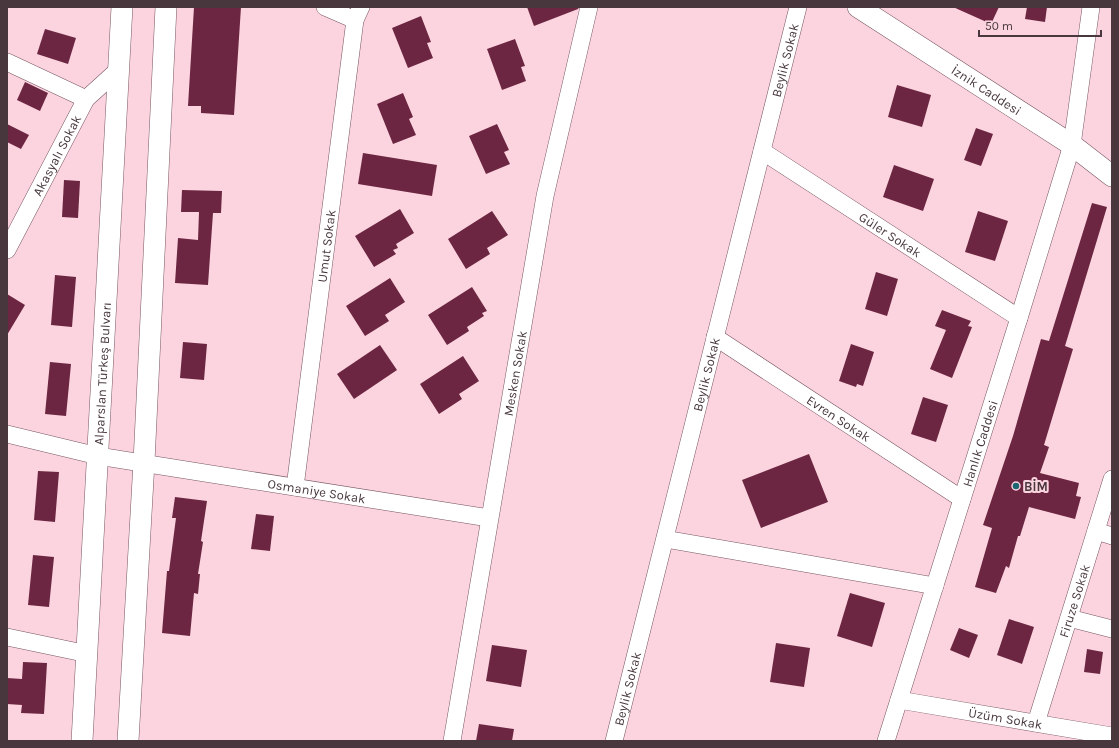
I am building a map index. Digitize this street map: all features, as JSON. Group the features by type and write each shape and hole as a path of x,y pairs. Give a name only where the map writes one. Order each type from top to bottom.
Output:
{"main road":[{"name":"Alparslan Türkeş Bulvarı","path":"82,741 88,654 122,7"},
{"path":"128,741 144,462 166,7"},
{"name":"İznik Caddesi","path":"858,7 1072,145 1112,176"}],"street":[{"path":"325,7 358,13"},
{"name":"Mesken Sokak","path":"452,741 545,196 589,7"},
{"name":"Beylik Sokak","path":"614,741 798,7"},
{"name":"Hanlık Caddesi","path":"886,741 1072,145 1091,7"},
{"name":"Umut Sokak","path":"295,486 358,13"},
{"path":"7,62 86,99"},
{"name":"Akasyalı Sokak","path":"7,250 86,99 118,70"},
{"name":"Güler Sokak","path":"762,151 1019,318"},
{"name":"Evren Sokak","path":"715,337 962,499"},
{"name":"Osmaniye Sokak","path":"7,434 98,456 144,462 489,518"},
{"name":"Firuze Sokak","path":"1036,724 1112,478"},
{"path":"1096,531 1112,536"},
{"path":"665,539 935,586"},
{"path":"1069,618 1112,629"},
{"path":"7,637 88,654"},
{"name":"Üzüm Sokak","path":"899,700 1112,736"}],"building":[{"path":"194,7 241,7 234,115 201,113 201,106 188,106"},
{"path":"527,7 579,7 578,9 534,26"},
{"path":"953,7 999,7 991,24"},
{"path":"1027,7 1047,7 1045,22 1025,19"},
{"path":"421,16 431,42 427,43 433,58 408,68 392,28"},
{"path":"45,29 76,38 68,64 37,54"},
{"path":"515,39 525,66 521,67 526,81 502,90 487,49"},
{"path":"25,82 48,93 40,111 17,100"},
{"path":"897,85 931,95 922,127 888,117"},
{"path":"403,93 413,117 409,119 416,135 393,144 377,104"},
{"path":"7,124 29,135 21,149 7,142"},
{"path":"497,124 509,150 504,152 510,164 486,174 469,136"},
{"path":"976,128 993,134 981,166 964,160"},
{"path":"363,153 437,165 432,196 358,184"},
{"path":"894,165 934,179 923,211 883,197"},
{"path":"64,180 80,181 78,218 62,217"},
{"path":"182,190 222,191 221,213 213,213 208,285 175,283 178,238 198,240 199,212 181,212"},
{"path":"1092,203 1107,207 1065,346 1073,349 1044,445 1049,447 1040,473 1079,483 1076,496 1081,497 1075,519 1029,507 1020,536 1018,536 1009,568 1006,566 996,593 975,587 992,528 983,525 1013,436 1041,339 1049,341"},
{"path":"400,209 414,233 396,244 398,248 393,250 396,254 374,267 355,236"},
{"path":"492,211 508,235 487,248 490,254 466,269 448,239"},
{"path":"978,211 1008,221 995,261 965,252"},
{"path":"876,272 898,279 887,316 865,309"},
{"path":"55,275 76,277 72,327 51,325"},
{"path":"390,278 405,302 385,315 389,321 365,336 346,306"},
{"path":"472,287 487,311 482,313 484,316 467,327 469,331 447,345 428,315"},
{"path":"7,294 25,305 7,335"},
{"path":"942,310 971,321 968,326 972,327 952,378 930,369 946,330 935,326"},
{"path":"183,342 207,344 204,380 180,378"},
{"path":"851,344 874,352 863,386 857,384 856,387 839,381"},
{"path":"380,345 397,370 354,399 337,374"},
{"path":"463,356 479,381 459,394 462,399 439,414 420,384"},
{"path":"50,362 71,364 66,416 45,414"},
{"path":"923,397 948,405 936,442 911,434"},
{"path":"809,454 828,502 761,528 742,480"},
{"path":"38,471 59,472 55,522 34,520"},
{"path":"175,497 207,501 201,541 203,542 198,574 200,574 198,594 194,593 190,636 162,633 167,571 169,571 176,518 172,518"},
{"path":"256,514 274,516 270,551 251,549"},
{"path":"33,555 54,557 49,607 28,605"},
{"path":"850,593 885,603 872,647 837,636"},
{"path":"1009,619 1034,627 1022,664 997,655"},
{"path":"959,628 978,635 969,658 950,650"},
{"path":"776,643 810,648 804,687 770,682"},
{"path":"492,645 527,650 521,687 486,681"},
{"path":"1087,649 1103,652 1100,674 1084,672"},
{"path":"23,662 47,663 44,714 21,713 22,705 7,704 7,678 22,679"},
{"path":"479,724 514,729 512,741 476,741"}],"place":[{"name":"BİM","path":"1016,486"}]}
